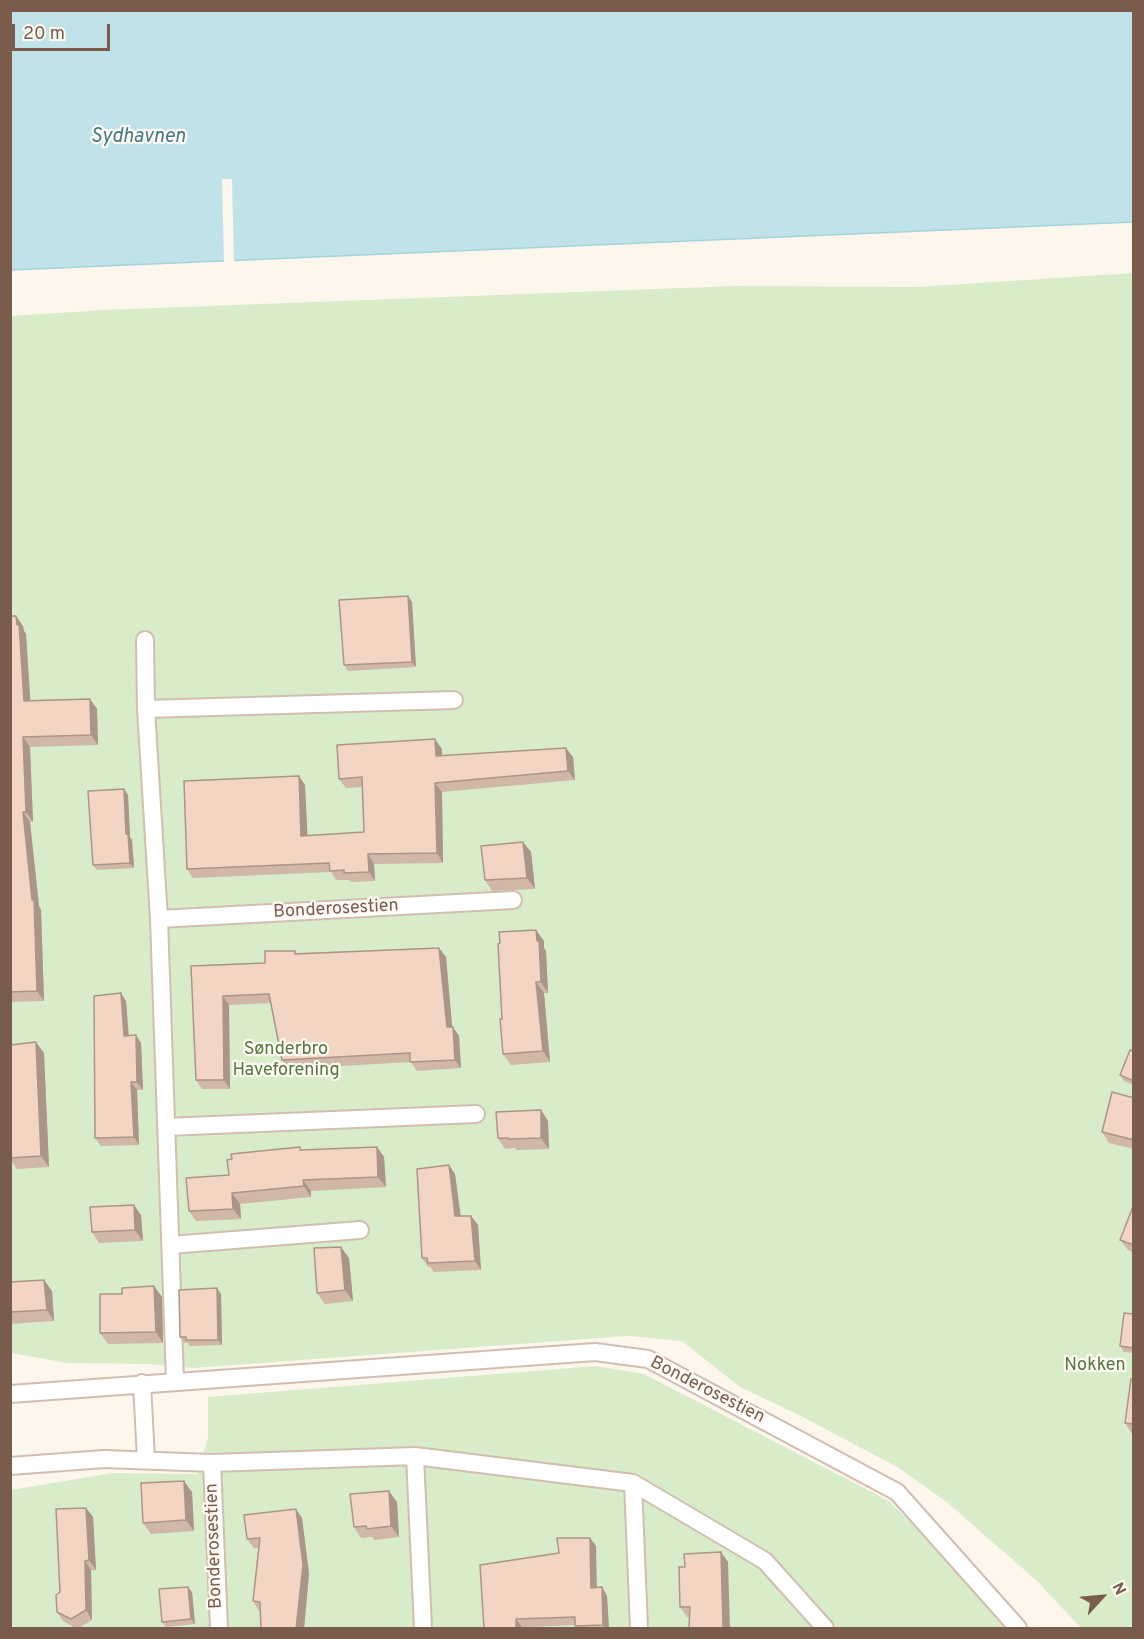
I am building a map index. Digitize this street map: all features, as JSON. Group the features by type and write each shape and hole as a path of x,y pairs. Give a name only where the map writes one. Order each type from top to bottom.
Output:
{"lane":[{"path":"146,640 146,709 159,919 175,1381"},
{"path":"146,709 454,700"},
{"name":"Bonderosestien","path":"159,919 513,900"},
{"path":"166,1127 476,1114"},
{"path":"171,1245 360,1230"},
{"name":"Bonderosestien","path":"10,1394 595,1353 648,1359 897,1492 1018,1629"},
{"path":"142,1383 146,1460"},
{"path":"415,1456 423,1629"},
{"name":"Bonderosestien","path":"10,1466 104,1459 212,1463 415,1456 633,1484 765,1561 825,1629"},
{"name":"Bonderosestien","path":"212,1463 219,1629"},
{"path":"633,1484 639,1629"}],"green space":[{"path":"1133,273 1133,1628 1081,1628 1037,1581 948,1503 899,1468 801,1416 740,1387 682,1341 628,1336 193,1368 148,1364 67,1363 11,1353 11,316 104,310 734,286 917,287"},
{"path":"596,1366 644,1374 889,1501 972,1584 1009,1628 11,1628 11,1490 112,1473 197,1474 208,1438 208,1397"}],"water":[{"name":"Sydhavnen","path":"10,11 1133,11 1133,222 11,270"}],"pier":[{"path":"222,179 232,179 234,263 224,264"}],"building":[{"path":"408,596 412,662 344,665 339,600"},
{"path":"10,616 16,616 17,625 19,624 24,701 90,699 91,735 23,737 26,812 23,812 32,900 34,900 37,991 10,992"},
{"path":"435,739 436,756 566,748 568,771 435,783 437,853 368,854 369,872 330,871 329,863 187,869 184,781 299,776 301,836 364,832 362,777 339,779 337,745"},
{"path":"124,789 130,863 93,865 88,791"},
{"path":"523,842 527,878 485,880 481,846"},
{"path":"536,930 537,941 539,940 541,982 536,982 543,1051 503,1054 500,1019 502,1019 499,932"},
{"path":"439,948 447,1027 453,1027 455,1060 410,1062 410,1053 282,1060 269,994 223,996 224,1080 196,1080 191,966 265,963 265,951 295,951 295,954"},
{"path":"121,993 124,1036 136,1035 137,1082 131,1082 134,1137 95,1138 94,996"},
{"path":"36,1042 41,1156 10,1158 10,1045"},
{"path":"1130,1050 1134,1051 1134,1081 1120,1075"},
{"path":"1112,1092 1134,1098 1134,1140 1102,1132"},
{"path":"541,1110 541,1138 498,1138 496,1112"},
{"path":"300,1147 300,1150 377,1147 378,1177 303,1180 304,1186 232,1193 233,1209 189,1211 186,1178 229,1175 227,1160 232,1159 231,1154"},
{"path":"449,1165 455,1216 471,1216 475,1261 428,1263 427,1258 422,1258 417,1169"},
{"path":"1134,1204 1134,1245 1120,1240"},
{"path":"134,1205 135,1230 92,1232 90,1207"},
{"path":"341,1247 345,1290 317,1293 314,1248"},
{"path":"44,1280 47,1310 10,1312 10,1282"},
{"path":"154,1286 156,1332 100,1333 100,1294 122,1294 122,1288"},
{"path":"217,1288 218,1340 186,1340 186,1337 180,1337 179,1290"},
{"path":"1124,1313 1134,1314 1134,1348 1120,1346"},
{"path":"1131,1379 1134,1380 1134,1424 1125,1423"},
{"path":"184,1481 186,1520 143,1523 141,1483"},
{"path":"389,1491 391,1526 367,1529 366,1526 354,1527 350,1494"},
{"path":"86,1508 89,1560 85,1561 86,1610 71,1619 57,1612 56,1595 60,1592 56,1509"},
{"path":"296,1509 303,1565 296,1629 261,1629 260,1602 253,1601 260,1538 247,1539 244,1515"},
{"path":"557,1538 590,1538 591,1588 602,1587 603,1625 575,1626 575,1617 516,1619 516,1629 484,1629 480,1565 559,1553"},
{"path":"721,1552 723,1627 730,1627 730,1629 689,1629 690,1607 680,1607 679,1567 685,1567 684,1554"},
{"path":"188,1587 191,1619 162,1622 159,1589"}],"park label":[{"name":"Sønderbro Haveforening","path":"286,1060"},
{"name":"Nokken","path":"1095,1366"}]}
